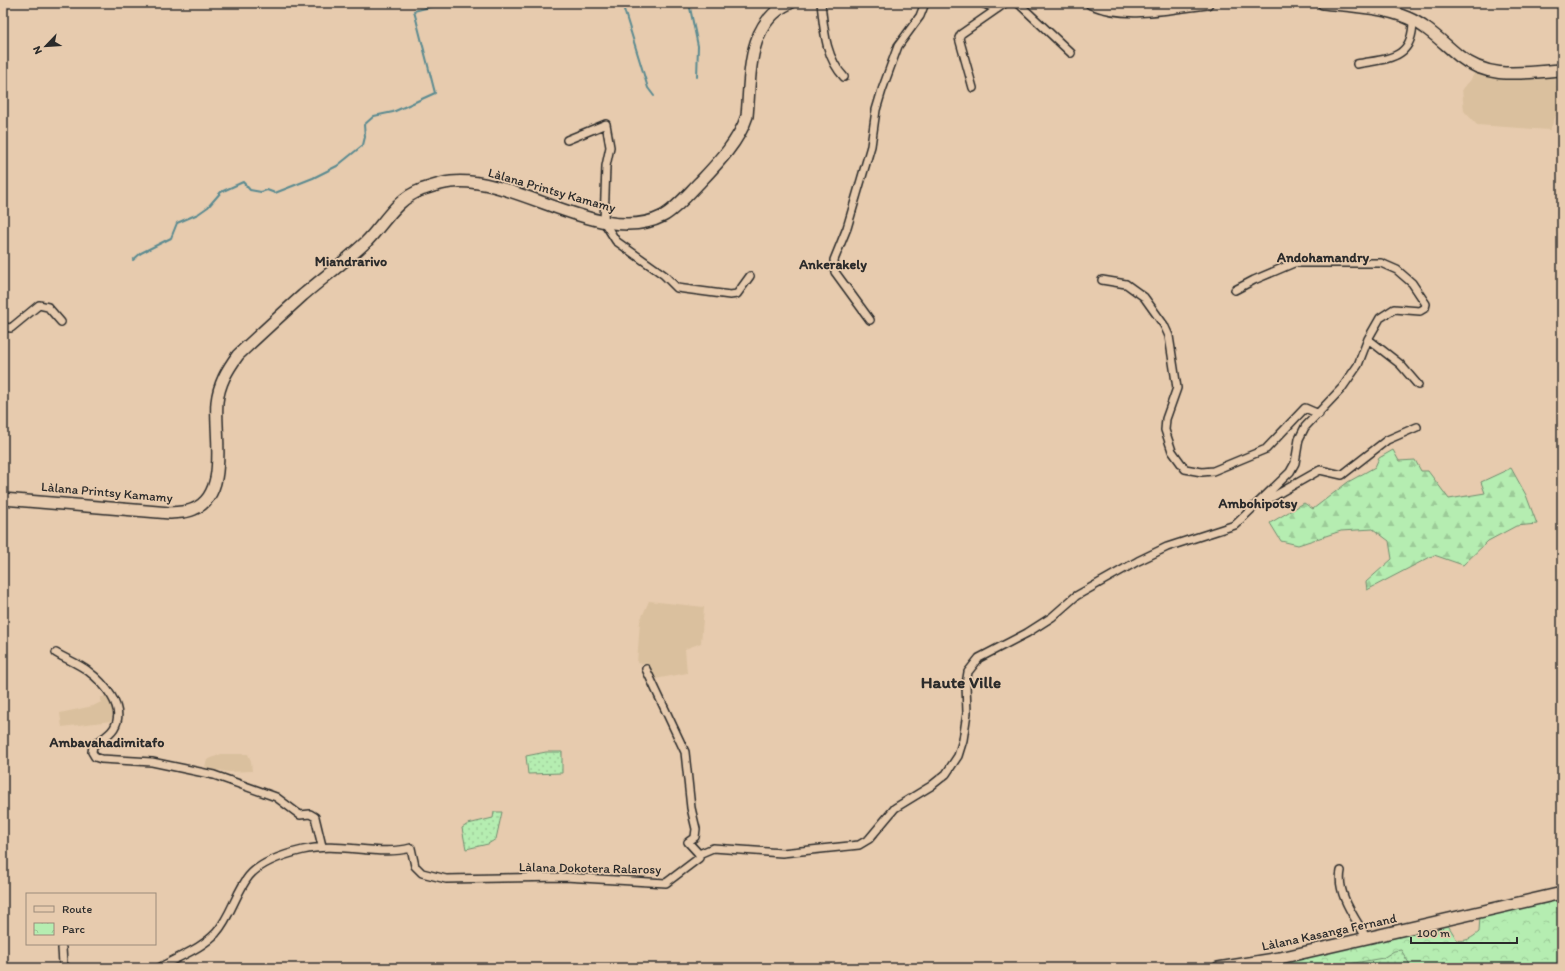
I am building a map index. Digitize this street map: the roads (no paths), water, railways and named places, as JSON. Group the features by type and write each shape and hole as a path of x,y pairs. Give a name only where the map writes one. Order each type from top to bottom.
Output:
{"street":[{"name":"Làlana Printsy Kamamy","path":"3,499 170,513 194,509 202,504 216,482 217,402 224,376 230,366 238,355 367,241 399,203 411,194 451,182 485,184 604,222 632,225 644,223 662,216 696,186 724,155 745,124 753,50 760,33 771,14 790,3"},
{"path":"821,3 826,43 838,71 844,77"},
{"path":"870,320 835,272 834,260 847,228 871,146 876,110 882,90 898,46 920,16 924,3"},
{"path":"982,3 998,9"},
{"path":"972,88 959,35 1005,3"},
{"path":"1018,3 1071,53"},
{"path":"1091,3 1105,8 1124,11 1171,5 1207,3"},
{"path":"1323,3 1377,10 1413,20 1460,57 1485,71 1500,73 1562,70"},
{"path":"1357,64 1382,59 1402,52 1409,46 1412,38 1413,20"},
{"path":"567,140 606,124 610,147 606,166 604,222 616,241 664,275 677,288 730,295 737,294 750,276"},
{"path":"1235,290 1294,263 1381,263 1397,270 1412,283 1426,304 1425,308 1420,310 1394,309 1380,318 1368,339 1358,365 1342,388 1319,414 1305,427 1299,439 1296,463 1290,472 1255,507"},
{"path":"1102,280 1126,284 1144,297 1164,324 1168,336 1177,388 1166,419 1165,430 1172,451 1185,469 1202,472 1213,471 1231,464 1266,449 1305,408 1319,414"},
{"path":"3,327 11,328 39,305 48,307 61,322"},
{"path":"1368,339 1400,364 1418,385"},
{"path":"1255,507 1320,470 1342,475 1387,440 1417,427"},
{"name":"Làlana Dokotera Ralarosy","path":"322,846 396,851 411,848 415,866 422,873 446,879 565,877 666,883 699,858 699,854 713,848 782,853 859,845 868,839 895,808 931,786 946,774 958,756 963,740 966,720 966,684 968,672 978,658 1027,633 1052,617 1076,596 1102,580 1167,547 1235,525 1255,507"},
{"path":"56,653 88,671 112,697 117,712 117,722 107,735 93,746 92,752 95,757 100,759 152,762 214,775 276,797 300,815 310,814 315,817 322,846 302,850 262,865 250,875 224,922 215,934 202,944 159,968"},
{"path":"646,669 653,680 654,688 685,752 691,808 696,829 695,837 688,842 699,854"},
{"path":"1341,870 1339,882 1342,892 1367,939"},
{"name":"Làlana Kasanga Fernand","path":"1218,968 1280,958 1562,893"},
{"path":"62,948 63,964 67,968"}],"waterway":[{"path":"133,260 141,253 171,238 177,223 198,214 208,207 221,192 243,182 250,190 261,192 267,190 275,193 313,178 337,166 363,145 365,137 364,125 374,116 393,112 435,93 414,11 445,3"},
{"path":"622,3 648,88 654,96"},
{"path":"689,3 698,46 697,77"}],"district":[{"name":"Andohamandry","path":"1323,257"},
{"name":"Miandrarivo","path":"351,261"},
{"name":"Ankerakely","path":"833,264"},
{"name":"Ambohipotsy","path":"1258,503"},
{"name":"Haute Ville","path":"961,682"},
{"name":"Ambavahadimitafo","path":"107,742"}]}
